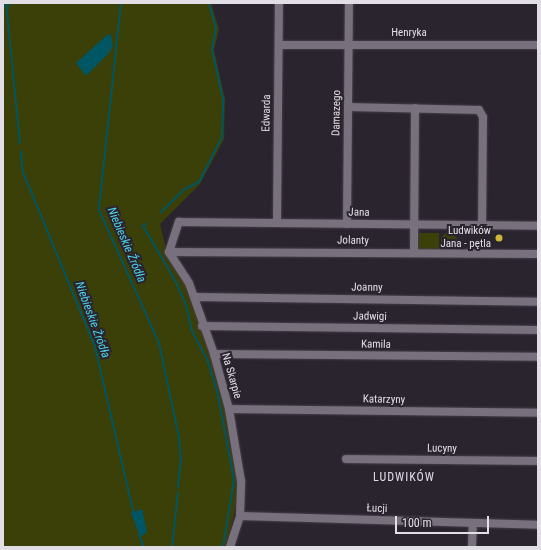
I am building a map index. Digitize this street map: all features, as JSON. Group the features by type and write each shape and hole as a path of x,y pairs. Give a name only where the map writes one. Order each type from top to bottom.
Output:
{"street":[{"name":"Edwarda","path":"277,223 280,3"},
{"name":"Damazego","path":"347,224 349,3"},
{"name":"Henryka","path":"279,45 538,45"},
{"path":"348,107 476,108 483,117 482,226"},
{"path":"414,253 415,108"},
{"name":"Jana","path":"169,252 179,222 538,226"},
{"name":"Jolanty","path":"169,252 538,254"},
{"name":"Na Skarpie","path":"169,252 195,297 202,326 214,354 229,409 242,481 240,516 230,547"},
{"name":"Joanny","path":"195,297 538,302"},
{"name":"Jadwigi","path":"202,326 538,330"},
{"name":"Kamila","path":"214,354 538,357"},
{"name":"Katarzyny","path":"229,409 538,413"},
{"name":"Lucyny","path":"346,459 538,461"},
{"name":"Łucji","path":"240,516 538,525"},
{"path":"472,547 473,524"}],"green space":[{"path":"3,3 211,3 219,29 214,50 225,99 224,139 200,184 160,224 167,253 188,283 228,411 239,492 227,547 3,547"},
{"path":"419,233 439,233 439,249 418,249"},
{"path":"446,233 452,233 457,238 455,247 452,249 446,249 441,244 441,238"}],"water":[{"path":"108,34 111,35 113,46 109,53 86,76 76,63"},
{"path":"142,509 147,532 140,537 131,513"}],"waterway":[{"name":"Niebieskie Żródła","path":"6,3 20,143"},
{"name":"Niebieskie Żródła","path":"6,7 10,3"},
{"name":"Niebieskie Źródła","path":"121,3 99,210 159,343 179,437 181,458 178,488"},
{"path":"161,212 185,189 199,182 222,137 223,99 212,49 216,28 209,3"},
{"name":"Niebieskie Żródła","path":"21,151 23,172 95,347 134,514"},
{"path":"146,224 143,226 176,282 186,305 192,331 207,359 218,396 234,480 223,547"},
{"name":"Niebieskie Źródła","path":"172,547 178,492"},
{"name":"Niebieskie Żródła","path":"139,535 144,547"}],"place":[{"name":"Ludwików Jana - pętla","path":"499,238"}],"district":[{"name":"LUDWIKÓW","path":"404,478"}]}
